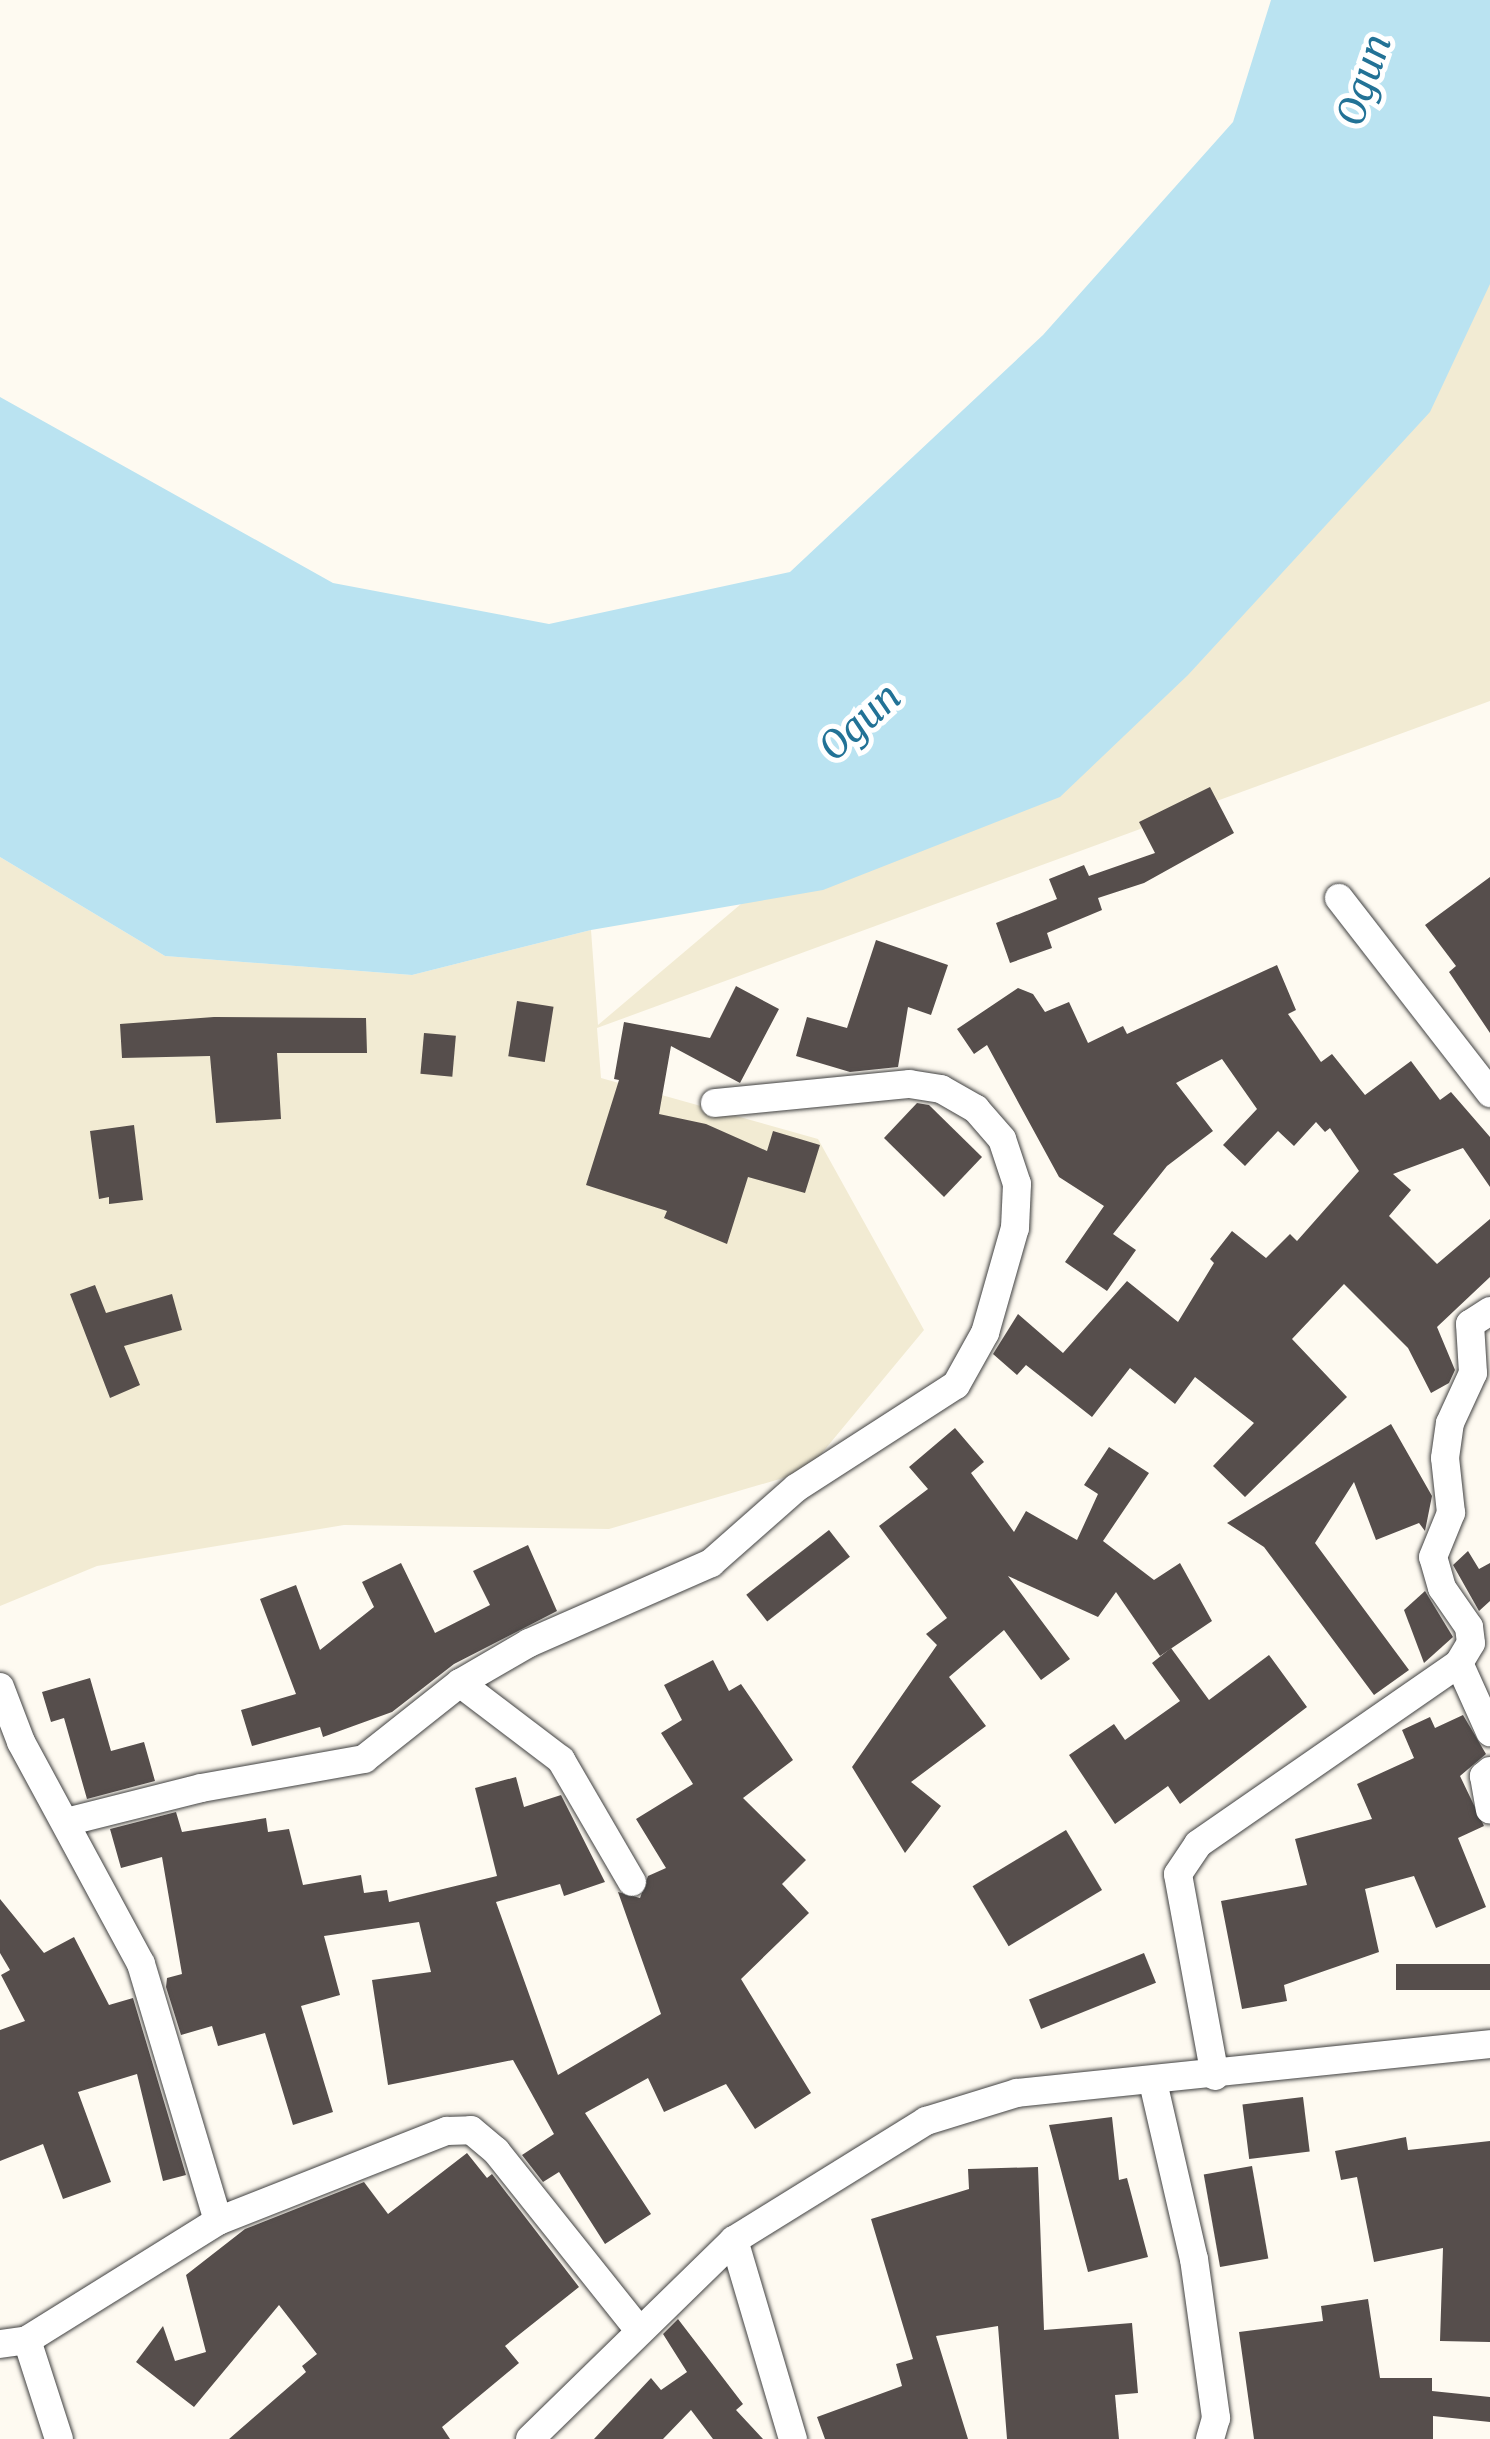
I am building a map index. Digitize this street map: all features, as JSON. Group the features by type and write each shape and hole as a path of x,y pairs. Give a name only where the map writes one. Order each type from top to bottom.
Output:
{"street":[{"path":"1339,898 1490,1093"},
{"path":"66,1822 201,1788 364,1759 460,1683 600,1608 711,1563 796,1488 956,1385 985,1334 1015,1228 1017,1184 1002,1138 976,1109 942,1089 909,1084 715,1103"},
{"path":"1215,2076 1180,1892 1186,1858 1459,1663 1470,1643 1470,1628 1442,1588 1433,1557 1451,1513 1445,1458 1450,1423 1473,1373 1467,1338 1470,1324 1490,1311"},
{"path":"1459,1663 1490,1732"},
{"path":"460,1683 561,1760 632,1882"},
{"path":"0,1688 20,1742 66,1822 154,1996 218,2222"},
{"path":"1490,1771 1484,1776 1490,1809"},
{"path":"530,2439 638,2329 734,2240 926,2121 1018,2093 1215,2076 1490,2044"},
{"path":"1153,2082 1194,2259 1216,2418 1210,2439"},
{"path":"59,2439 14,2342 218,2222 408,2142 471,2130 496,2151 638,2329"},
{"path":"734,2240 793,2439"}],"shaded area":[{"path":"1490,270 1490,701 597,1028 601,1078 818,1139 924,1330 807,1471 609,1529 344,1525 97,1566 0,1606 0,857 165,956 412,975 591,930 598,1025"}],"water":[{"name":"Ogun","path":"1271,0 1490,0 1490,284 1430,412 1188,675 1060,797 823,890 591,930 412,975 165,956 0,857 0,397 333,583 549,624 790,572 1043,335 1233,122"}],"building":[{"path":"1210,787 1234,833 1144,883 1098,898 1102,910 1047,933 1052,948 1010,963 996,923 1057,899 1049,879 1084,865 1089,876 1155,853 1139,822"},
{"path":"1490,877 1490,1033 1449,972 1456,966 1425,925"},
{"path":"876,940 948,965 931,1015 908,1007 898,1067 850,1072 796,1056 807,1017 847,1028"},
{"path":"1277,965 1296,1010 1288,1014 1321,1062 1332,1054 1365,1095 1411,1061 1440,1100 1451,1092 1490,1137 1490,1187 1463,1148 1393,1174 1411,1190 1389,1216 1437,1264 1490,1219 1490,1277 1437,1327 1455,1370 1449,1383 1431,1393 1408,1348 1344,1284 1292,1339 1347,1397 1245,1497 1213,1466 1254,1423 1195,1377 1175,1404 1130,1368 1092,1417 1026,1365 1017,1375 993,1354 1018,1314 1063,1353 1127,1281 1178,1322 1214,1263 1210,1259 1232,1231 1266,1258 1290,1234 1297,1241 1359,1171 1330,1128 1325,1132 1316,1122 1294,1146 1278,1131 1245,1166 1223,1145 1257,1109 1222,1059 1176,1083 1213,1131 1167,1166 1113,1234 1136,1250 1107,1291 1065,1262 1104,1206 1059,1177 987,1045 974,1054 957,1029 1018,988 1033,994 1045,1012 1069,1002 1088,1043 1123,1026 1127,1034"},
{"path":"736,986 779,1009 740,1083 671,1046 659,1114 706,1124 767,1151 773,1131 820,1145 805,1193 748,1177 727,1244 664,1218 667,1211 586,1185 619,1080 614,1079 624,1022 710,1038"},
{"path":"517,1001 554,1007 545,1062 508,1056"},
{"path":"214,1017 366,1018 367,1053 277,1053 281,1119 216,1123 210,1056 122,1058 120,1024"},
{"path":"424,1033 456,1036 452,1077 420,1074"},
{"path":"917,1103 929,1105 982,1157 944,1197 884,1138"},
{"path":"134,1125 143,1200 109,1204 109,1197 99,1199 90,1131"},
{"path":"95,1285 106,1313 172,1294 182,1330 124,1346 140,1385 110,1398 70,1294"},
{"path":"1391,1424 1432,1496 1425,1531 1419,1523 1376,1540 1354,1482 1315,1543 1409,1670 1374,1695 1264,1547 1227,1523"},
{"path":"955,1428 984,1462 971,1473 1014,1532 1026,1511 1077,1540 1098,1494 1084,1485 1109,1447 1149,1473 1103,1541 1154,1580 1180,1563 1212,1621 1160,1656 1116,1592 1098,1617 1008,1576 1070,1659 1041,1680 1004,1630 949,1677 986,1726 911,1782 941,1806 905,1853 852,1767 937,1645 926,1634 947,1618 879,1526 928,1489 909,1467"},
{"path":"829,1530 850,1557 767,1621 746,1595"},
{"path":"528,1545 557,1611 454,1664 392,1712 323,1737 320,1727 252,1746 241,1710 296,1694 260,1599 296,1585 320,1650 374,1607 362,1582 401,1563 435,1633 490,1605 473,1571"},
{"path":"1468,1551 1479,1569 1490,1563 1490,1601 1479,1611 1453,1565"},
{"path":"1425,1591 1453,1637 1424,1663 1404,1610"},
{"path":"1171,1648 1209,1700 1269,1655 1307,1707 1180,1804 1168,1786 1115,1824 1069,1755 1114,1724 1125,1740 1180,1701 1152,1663"},
{"path":"713,1660 729,1691 741,1684 793,1760 743,1798 806,1860 782,1884 809,1913 741,1979 811,2093 755,2129 726,2084 664,2112 648,2078 585,2113 651,2214 605,2244 559,2172 543,2182 522,2155 554,2134 513,2060 388,2085 372,1980 431,1972 419,1922 324,1936 340,1995 301,2006 333,2112 293,2125 265,2033 218,2046 212,2026 181,2035 166,1987 167,1978 182,1974 162,1857 121,1868 110,1829 176,1812 182,1832 266,1818 268,1832 289,1829 303,1885 361,1875 364,1893 387,1890 389,1902 497,1876 475,1788 516,1777 524,1807 561,1795 605,1882 564,1896 560,1884 496,1902 558,2075 661,2014 618,1892 640,1898 648,1876 666,1868 636,1819 693,1784 661,1733 682,1720 664,1685"},
{"path":"90,1678 111,1751 144,1742 155,1781 87,1799 64,1718 51,1722 42,1692"},
{"path":"1463,1715 1486,1754 1460,1776 1484,1826 1458,1838 1486,1907 1436,1928 1414,1876 1365,1889 1379,1952 1284,1985 1287,2001 1242,2009 1221,1901 1307,1885 1295,1839 1372,1819 1357,1784 1414,1758 1402,1730 1430,1717 1435,1728"},
{"path":"1066,1830 1102,1890 1009,1946 973,1886"},
{"path":"0,1899 44,1953 74,1937 109,2005 133,1998 186,2175 163,2181 137,2074 78,2092 111,2182 63,2199 43,2144 0,2161 0,2030 25,2021 1,1975 10,1970 0,1953"},
{"path":"1144,1953 1156,1983 1041,2029 1029,1999"},
{"path":"1396,1964 1490,1964 1490,1990 1396,1990"},
{"path":"1303,2097 1310,2152 1249,2159 1242,2104"},
{"path":"1112,2117 1119,2180 1127,2178 1148,2257 1088,2272 1049,2125"},
{"path":"1406,2137 1408,2150 1490,2141 1490,2342 1440,2341 1443,2248 1374,2262 1357,2177 1341,2180 1335,2151"},
{"path":"467,2153 487,2178 492,2174 579,2287 505,2346 519,2363 442,2427 450,2439 229,2439 306,2372 302,2366 317,2354 279,2305 194,2407 136,2362 163,2326 175,2361 206,2352 186,2275 245,2229 364,2182 388,2214"},
{"path":"1252,2166 1268,2259 1220,2267 1204,2175"},
{"path":"1038,2167 1044,2330 1132,2323 1138,2393 1115,2395 1119,2439 1007,2439 998,2326 936,2336 968,2439 825,2439 817,2417 902,2386 896,2364 913,2359 871,2219 969,2189 968,2169"},
{"path":"1368,2299 1380,2378 1432,2378 1432,2391 1490,2397 1490,2422 1433,2416 1433,2439 1254,2439 1239,2332 1323,2321 1321,2306"},
{"path":"678,2319 743,2404 736,2410 763,2439 713,2439 691,2410 663,2439 594,2439 651,2378 661,2390 687,2372 663,2334"}]}
